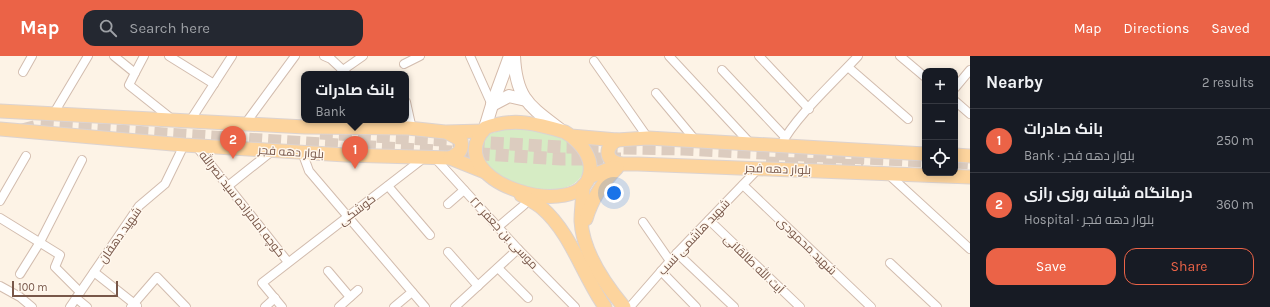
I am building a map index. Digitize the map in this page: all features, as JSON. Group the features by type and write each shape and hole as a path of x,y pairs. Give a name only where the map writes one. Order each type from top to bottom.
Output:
{"main road":[{"path":"510,56 484,130 479,139 476,155 485,172 542,208 569,243 592,289 605,307"},
{"path":"514,56 516,79 526,100 579,143 588,156 590,166 586,182 582,221 583,236 594,264 611,291 624,307"},
{"path":"492,105 509,96 526,100"},
{"name":"بلوار دهه فجر","path":"0,111 246,124 406,126 445,132 484,130"},
{"path":"484,130 502,123 525,122 568,134"},
{"name":"بلوار دهه فجر","path":"0,129 190,146 450,158 485,172"},
{"path":"445,132 461,140 462,147 460,152 450,158"},
{"name":"بلوار دهه فجر","path":"568,134 617,140 648,138 750,143 783,141 922,154"},
{"path":"617,140 611,144 608,150 609,158 614,163 621,164"},
{"path":"958,156 970,156"},
{"name":"بلوار دهه فجر","path":"586,182 621,164 970,177"},
{"path":"583,236 592,202 599,188 621,164"},
{"path":"513,189 542,196 561,196 575,193 586,182"},
{"path":"569,243 569,237 573,233 579,233 583,236"}],"street":[{"path":"23,72 32,56"},
{"path":"54,113 88,56"},
{"path":"144,56 129,85 173,120"},
{"path":"169,56 214,84"},
{"path":"190,121 232,56"},
{"path":"246,124 295,56"},
{"path":"345,71 363,56"},
{"path":"404,64 420,56"},
{"path":"470,56 492,105"},
{"path":"669,56 750,143"},
{"path":"759,56 809,109"},
{"path":"722,70 783,141 809,109 858,56"},
{"path":"900,56 922,74"},
{"path":"329,57 341,71"},
{"path":"119,58 135,73"},
{"path":"594,61 648,138"},
{"path":"848,67 908,119"},
{"path":"958,84 970,70"},
{"path":"656,93 696,141"},
{"path":"958,104 970,114"},
{"name":"کوچه امامزاده سید نصرالله","path":"190,146 228,186 288,262"},
{"name":"شهید دهقان","path":"70,307 139,206 165,184 190,146"},
{"path":"228,186 273,151"},
{"path":"302,152 309,171 425,307"},
{"path":"0,201 26,156"},
{"name":"کوشکی","path":"275,298 262,283 388,186 430,157"},
{"name":"موسی بن جعفر ۲۲","path":"430,157 464,190 518,249 575,307"},
{"path":"20,274 40,242 82,160"},
{"name":"شهید هاشمی نسب","path":"630,307 677,253 759,168"},
{"path":"887,174 970,249"},
{"name":"شهید محمودی","path":"743,185 871,307"},
{"path":"388,186 430,235"},
{"path":"448,204 464,190"},
{"path":"498,227 524,204"},
{"path":"0,218 60,255 55,267 87,307"},
{"name":"آیت الله طالقانی","path":"709,220 800,307"},
{"path":"643,222 670,261"},
{"path":"459,306 518,249"},
{"path":"448,252 478,286"},
{"path":"677,253 734,307"},
{"path":"890,263 937,307"},
{"path":"498,268 528,298"},
{"path":"328,271 350,297"},
{"path":"661,271 696,307"},
{"path":"94,272 134,306 157,278 186,307"},
{"path":"0,286 20,297 32,307"},
{"path":"338,307 358,290"},
{"path":"394,307 412,292"},
{"path":"265,307 275,298 282,307"}],"green space":[{"path":"506,129 531,129 553,135 570,142 584,155 585,166 583,173 574,183 560,189 543,190 525,187 508,181 494,172 485,161 482,148 489,134"}],"tunnel":[{"path":"22,130 38,126 562,159 621,159"},
{"path":"320,133 561,147 683,149 922,161"},
{"path":"958,162 970,163"},
{"path":"766,163 863,166"}],"place":[{"name":"درمانگاه شبانه روزی رازی","path":"233,159"},
{"name":"بانک صادرات","path":"355,169"}]}
